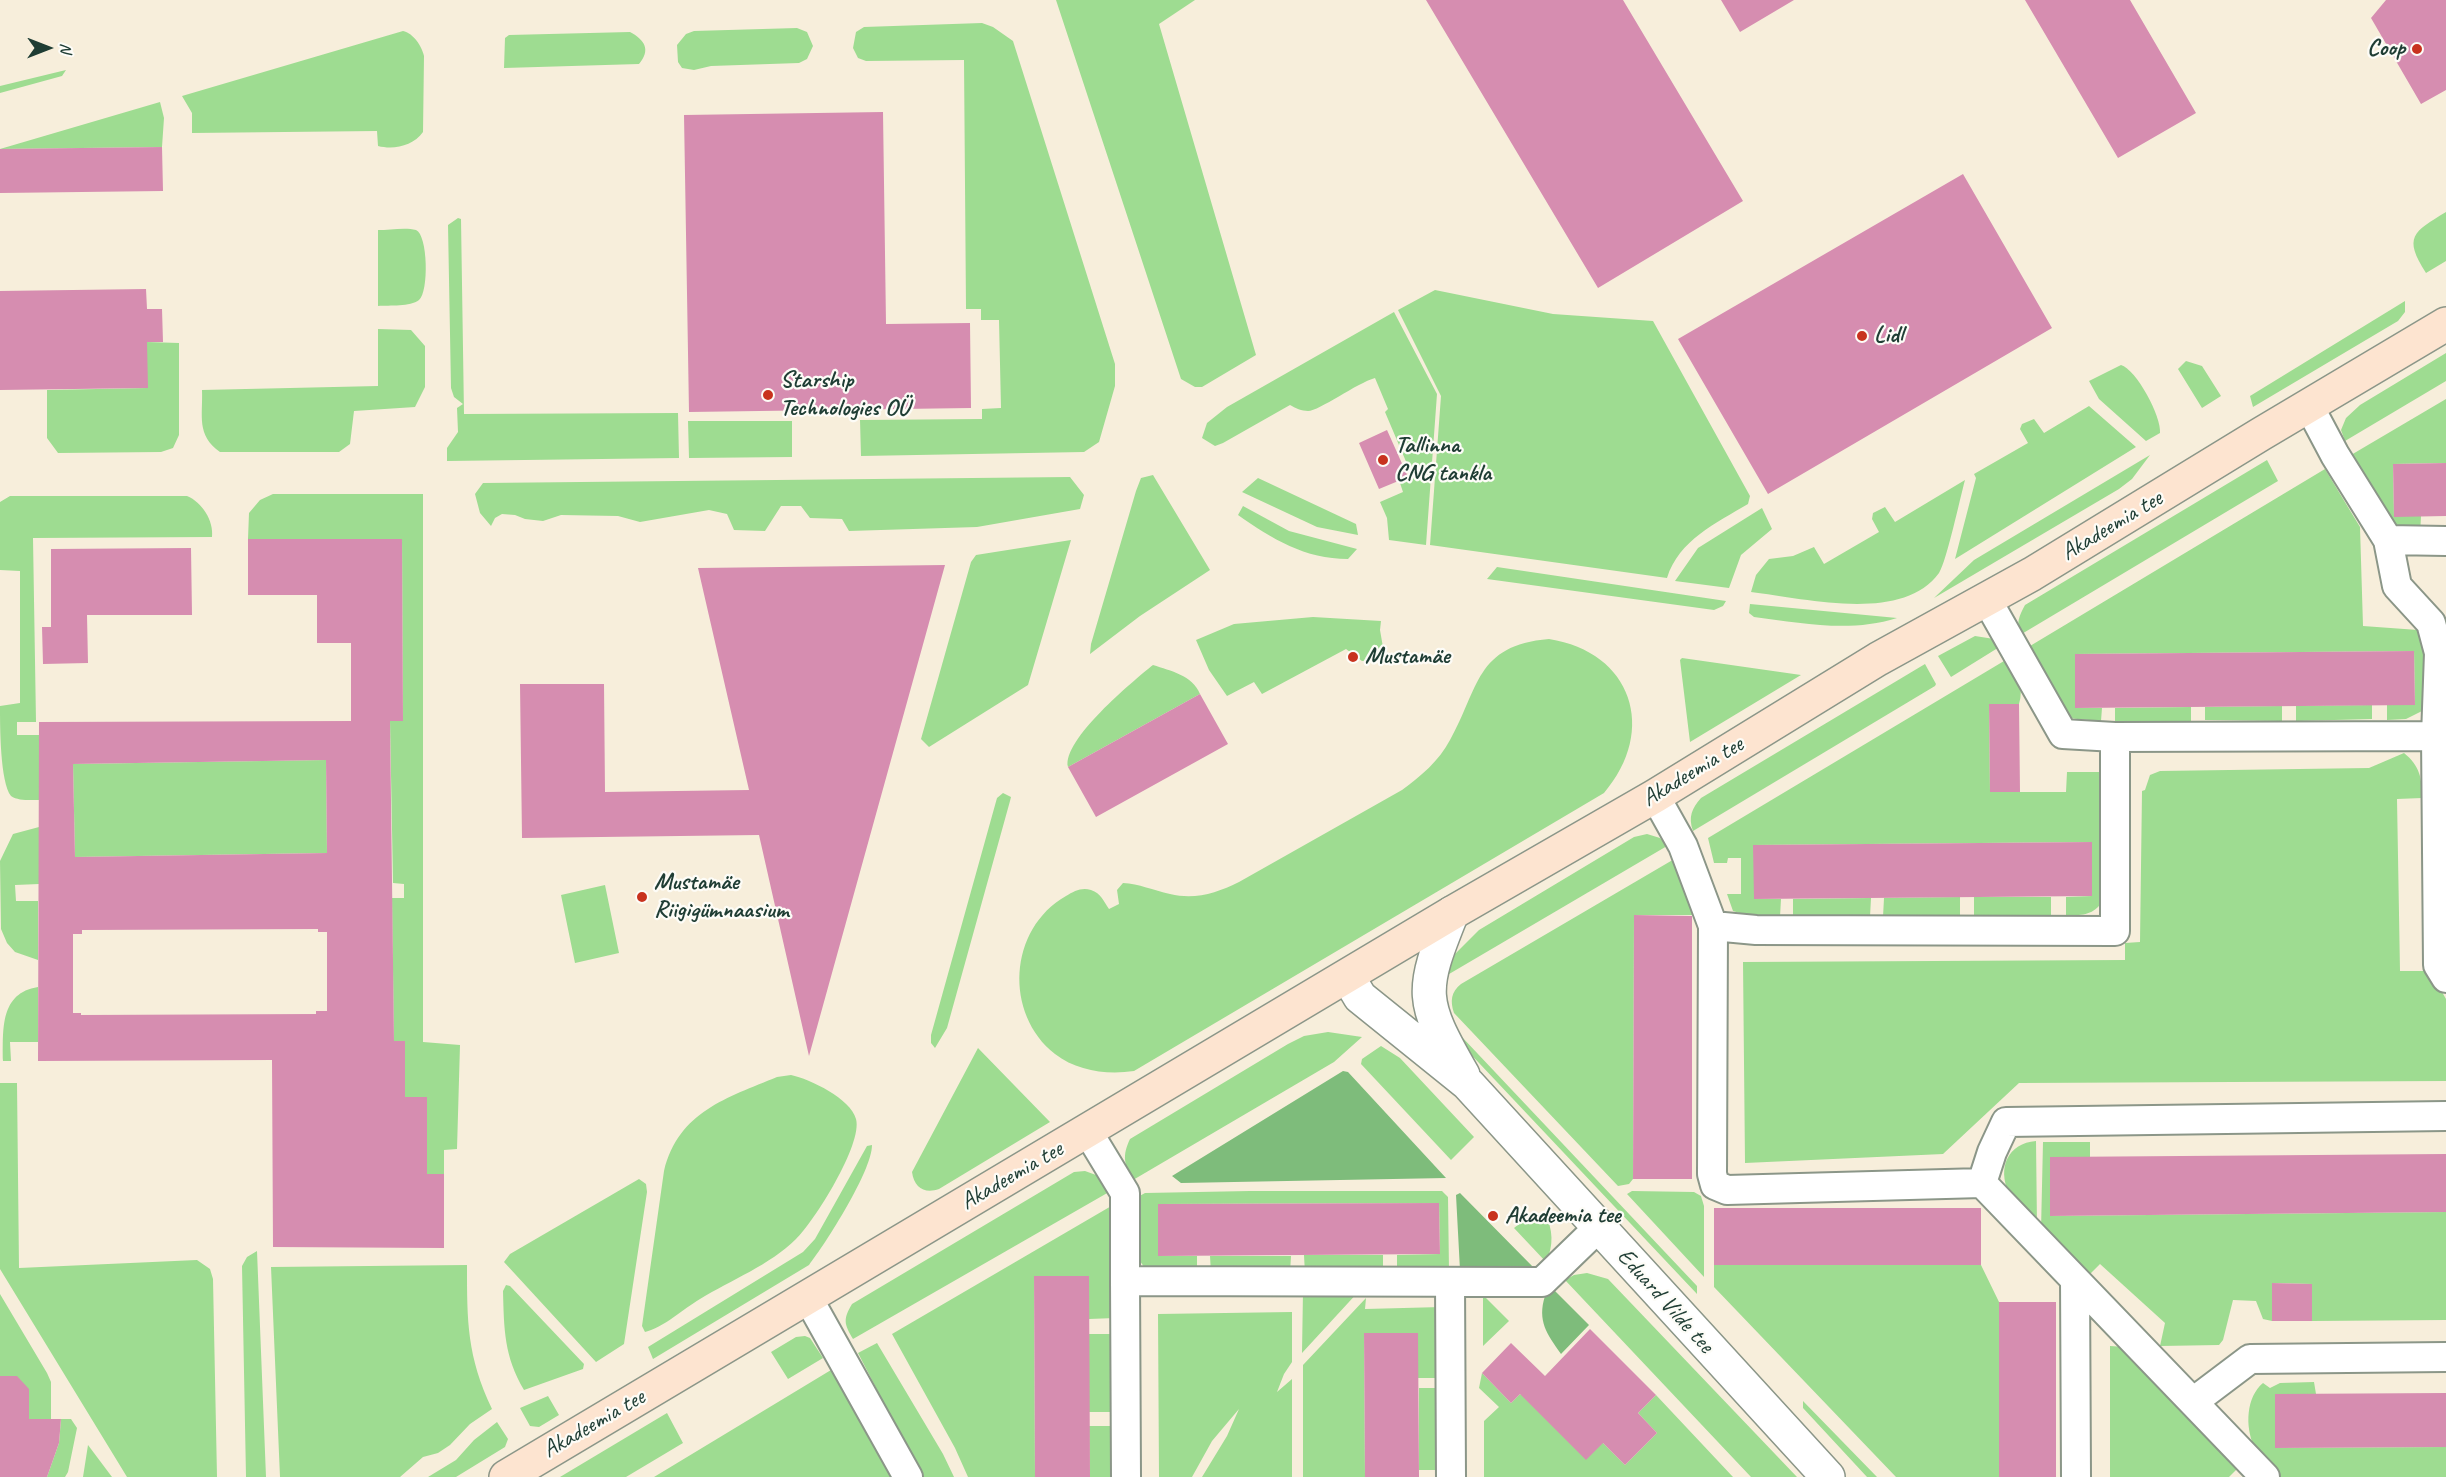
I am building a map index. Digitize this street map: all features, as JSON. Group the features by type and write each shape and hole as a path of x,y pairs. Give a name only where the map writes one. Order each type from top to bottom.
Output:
{"main road":[{"name":"Akadeemia tee","path":"506,1477 1452,913 1655,796 1878,659 1987,600 2446,324"}],"street":[{"path":"2309,406 2335,455 2388,540 2397,586 2431,623 2439,653 2436,736 2438,965 2446,978"},
{"path":"2388,540 2446,541"},
{"path":"1987,600 2063,734 2115,737 2436,736"},
{"path":"1713,926 1756,930 2115,931 2115,737"},
{"path":"1655,796 1683,846 1713,926 1712,1174 1715,1185 1727,1190 1982,1183 2265,1477"},
{"path":"1452,913 1436,952 1427,990 1431,1017 1468,1084"},
{"name":"Eduard Vilde tee","path":"1348,976 1360,998 1468,1084 1828,1477"},
{"path":"1982,1183 1992,1152 2006,1122 2446,1116"},
{"path":"1088,1132 1125,1193 1126,1477"},
{"path":"1125,1281 1542,1282 1599,1227"},
{"path":"2075,1280 2076,1477"},
{"path":"1450,1282 1451,1477"},
{"path":"808,1298 909,1477"},
{"path":"2193,1402 2250,1359 2446,1357"}],"green space":[{"path":"1056,0 1195,0 1159,24 1256,355 1202,387 1195,387 1181,379"},
{"path":"982,23 993,27 1013,41 1115,364 1115,386 1099,442 1084,452 861,456 860,420 982,419 982,409 1001,408 999,320 981,320 981,309 966,309 964,60 866,61 858,58 853,48 856,32 864,27"},
{"path":"797,28 807,32 813,46 807,59 799,63 711,66 694,70 682,68 678,62 677,45 686,34 694,31"},
{"path":"403,31 410,34 416,41 424,56 423,132 409,144 397,147 378,146 377,131 192,133 192,113 182,96"},
{"path":"630,32 645,46 645,54 639,64 504,68 505,38 509,35"},
{"path":"66,70 62,76 0,93 0,86"},
{"path":"160,102 164,118 162,147 0,149"},
{"path":"2446,212 2446,261 2426,273 2415,251 2415,236 2426,225"},
{"path":"458,218 461,219 464,414 678,413 679,458 447,461 447,448 458,432 457,408 463,404 454,397 451,388 448,225"},
{"path":"412,229 420,234 425,252 426,276 419,300 405,305 378,306 378,230"},
{"path":"1435,290 1553,314 1653,321 1750,496 1748,504 1711,526 1689,543 1680,553 1667,578 1430,545 1441,396 1398,310"},
{"path":"2405,301 2405,312 2398,321 2253,407 2250,396"},
{"path":"1394,312 1437,394 1426,545 1389,540 1387,518 1380,502 1403,492 1400,483 1413,478 1385,412 1388,409 1375,378 1313,410 1303,410 1290,405 1215,446 1202,438 1207,423 1227,407"},
{"path":"378,329 411,330 425,346 425,387 415,407 354,411 350,444 339,452 220,452 207,439 202,424 202,390 378,386"},
{"path":"147,342 179,343 179,435 173,448 161,452 58,453 47,438 47,390 147,388"},
{"path":"2446,353 2446,381 2345,441 2341,430 2346,418 2360,405"},
{"path":"2186,361 2202,366 2221,396 2202,408 2178,369"},
{"path":"2121,365 2134,375 2147,394 2157,416 2160,433 2146,441 2099,399 2089,381"},
{"path":"2446,399 2446,463 2393,464 2394,516 2421,516 2420,535 2398,532 2351,455"},
{"path":"2089,406 2136,447 1955,559 1976,478 1974,474 2028,443 2020,429 2022,424 2034,419 2044,433"},
{"path":"688,421 792,421 792,457 689,458"},
{"path":"2150,455 2132,479 2119,489 1934,598 1974,560"},
{"path":"2267,460 2278,481 2020,635 2019,620 2025,605"},
{"path":"2325,469 2360,527 2363,626 2418,630 2426,635 2424,710 2406,719 2387,720 2387,705 2415,705 2414,651 2075,654 2075,708 2102,708 2101,721 2066,718 2025,649"},
{"path":"1153,475 1210,570 1140,616 1090,654 1136,491 1141,478"},
{"path":"1070,477 1084,495 1080,509 977,527 849,531 842,519 810,518 801,506 781,506 765,531 734,530 727,514 709,510 640,522 618,516 561,515 543,521 502,514 495,518 491,526 480,513 475,494 483,483"},
{"path":"1258,478 1356,524 1358,535 1317,527 1242,492"},
{"path":"1965,480 1942,566 1939,573 1922,589 1901,598 1877,603 1851,604 1751,592 1756,575 1769,559 1793,556 1814,547 1824,564 1879,532 1872,519 1873,513 1885,507 1895,522"},
{"path":"273,494 423,494 423,1042 460,1045 457,1149 444,1150 444,1174 427,1174 426,1097 395,1097 405,1041 394,1041 392,898 404,898 404,884 393,883 390,721 403,720 402,539 248,539 249,513 260,500"},
{"path":"10,496 187,496 202,507 209,519 212,531 212,537 33,538 36,722 17,722 17,735 39,735 39,800 11,796 7,789 1,753 0,706 20,703 20,571 0,570 0,502"},
{"path":"1243,506 1289,531 1357,549 1348,559 1317,556 1303,551 1263,532 1238,515"},
{"path":"1762,508 1772,529 1741,555 1729,588 1675,581 1698,548"},
{"path":"1071,540 1028,685 929,747 921,739 971,562 976,555"},
{"path":"1497,567 1726,601 1723,606 1714,610 1487,579"},
{"path":"1750,604 1897,618 1862,625 1808,624 1754,617 1749,613"},
{"path":"1313,617 1381,621 1380,630 1384,653 1373,660 1362,661 1346,649 1262,694 1254,682 1227,696 1209,670 1196,640 1234,624"},
{"path":"1975,636 1994,639 2001,646 1951,677 1938,656"},
{"path":"1549,639 1577,647 1600,660 1617,677 1628,697 1632,720 1630,744 1621,769 1604,793 1134,1071 1103,1072 1083,1068 1055,1054 1038,1037 1027,1017 1021,995 1020,972 1024,950 1033,929 1047,911 1069,894 1084,889 1097,893 1109,909 1119,904 1117,890 1123,883 1179,896 1197,896 1239,882 1409,785 1429,768 1446,748 1475,687 1493,660 1506,650 1525,643"},
{"path":"1682,658 1801,675 1690,742 1680,660"},
{"path":"2009,658 2019,680 2021,692 2019,704 1989,705 1990,792 2066,792 2067,772 2107,772 2106,897 2098,907 2085,914 2066,915 2066,897 2092,896 2092,842 1754,845 1754,899 1781,899 1780,917 1749,916 1733,911 1727,894 1741,894 1741,858 1728,858 1727,863 1714,863 1708,838"},
{"path":"1925,664 1935,686 1693,831 1692,813 1701,798"},
{"path":"1153,665 1186,678 1192,682 1200,694 1068,767 1069,756 1087,727 1116,697"},
{"path":"2372,705 2372,719 2296,721 2296,706"},
{"path":"2282,706 2282,721 2205,720 2205,707"},
{"path":"2191,707 2191,726 2169,726 2169,721 2115,721 2115,708"},
{"path":"2404,753 2414,763 2419,773 2422,798 2397,799 2400,971 2430,971 2446,999 2446,1081 2019,1083 1943,1154 1745,1163 1743,962 2125,960 2125,943 2140,942 2142,791 2145,790 2150,775 2160,771 2369,768"},
{"path":"326,760 327,853 75,857 73,764"},
{"path":"1003,793 1011,797 1010,801 947,1028 935,1048 931,1043 931,1035 997,798"},
{"path":"39,827 39,884 15,885 16,901 38,901 38,960 15,952 7,943 1,929 0,861 13,834"},
{"path":"1647,834 1660,838 1667,846 1444,977 1455,954 1479,930 1634,837"},
{"path":"1676,858 1691,890 1692,915 1634,915 1633,1179 1629,1184 1618,1186 1454,1013 1452,997 1461,984"},
{"path":"605,885 619,953 575,963 561,895"},
{"path":"1960,897 1960,916 1883,917 1884,898"},
{"path":"1974,897 2051,897 2051,916 1974,915"},
{"path":"1871,898 1870,917 1793,918 1793,899"},
{"path":"38,987 38,1042 10,1042 11,1061 3,1061 4,1025 10,1005 16,997"},
{"path":"1328,1032 1362,1037 1334,1062 1133,1180 1125,1160 1130,1139 1288,1044 1304,1036"},
{"path":"1461,1036 1697,1286 1697,1294 1463,1046 1457,1038"},
{"path":"1381,1046 1400,1058 1474,1137 1451,1160 1361,1064 1362,1059"},
{"path":"978,1048 1050,1122 939,1189 925,1190 915,1182 912,1172"},
{"path":"1343,1071 1348,1072 1446,1178 1181,1183 1172,1176"},
{"path":"791,1075 819,1085 838,1097 853,1112 856,1119 852,1146 825,1200 796,1239 774,1257 700,1299 666,1322 645,1332 642,1326 664,1171 671,1151 693,1120 707,1109 777,1077"},
{"path":"0,1083 17,1083 19,1268 197,1260 210,1269 213,1279 217,1477 127,1477 0,1269"},
{"path":"2036,1141 2037,1226 2011,1197 2004,1175 2005,1166 2012,1152 2018,1146"},
{"path":"2043,1142 2090,1142 2090,1157 2050,1158 2051,1216 2446,1212 2446,1320 2312,1321 2312,1284 2273,1283 2272,1321 2263,1319 2256,1301 2233,1300 2223,1340 2219,1345 2160,1346 2165,1323 2100,1264 2087,1277 2041,1230"},
{"path":"872,1145 865,1172 857,1189 809,1265 653,1359 648,1347 803,1252 815,1239 867,1146"},
{"path":"1085,1171 1096,1175 1109,1192 853,1339 846,1321 852,1304 1074,1172"},
{"path":"639,1179 646,1184 647,1192 624,1344 596,1362 504,1262 510,1254"},
{"path":"1442,1191 1448,1197 1449,1271 1397,1273 1397,1255 1440,1254 1439,1203 1158,1204 1158,1256 1197,1256 1197,1274 1148,1272 1136,1256 1136,1198 1145,1193"},
{"path":"1632,1191 1694,1192 1701,1196 1704,1206 1704,1277 1627,1194"},
{"path":"1460,1193 1535,1269 1460,1270 1456,1195"},
{"path":"1113,1205 1115,1318 1089,1319 1089,1276 1034,1276 1035,1477 968,1477 955,1448 892,1334"},
{"path":"1545,1213 1552,1237 1546,1262 1514,1228 1529,1216"},
{"path":"257,1251 266,1477 246,1477 242,1266 247,1257"},
{"path":"1304,1255 1383,1255 1383,1272 1305,1274"},
{"path":"1210,1256 1291,1256 1290,1272 1211,1273"},
{"path":"467,1265 470,1338 478,1372 492,1409 470,1424 450,1445 438,1453 423,1457 400,1477 280,1477 271,1267"},
{"path":"1714,1265 1981,1265 1999,1302 1999,1477 1896,1477 1714,1287"},
{"path":"1587,1273 1608,1279 1797,1477 1751,1477 1565,1280 1574,1275"},
{"path":"506,1285 510,1286 584,1364 583,1369 524,1390 512,1366 506,1342 503,1291"},
{"path":"1360,1290 1302,1353 1303,1291"},
{"path":"1554,1290 1589,1325 1561,1354 1545,1327 1542,1313 1545,1296"},
{"path":"0,1294 51,1382 51,1419 29,1419 0,1376"},
{"path":"1483,1295 1509,1321 1483,1346"},
{"path":"1366,1298 1365,1309 1442,1307 1443,1378 1418,1378 1418,1333 1364,1333 1365,1477 1303,1477 1303,1365"},
{"path":"1292,1312 1292,1362 1277,1392 1292,1379 1292,1477 1202,1477 1227,1436 1239,1409 1212,1441 1192,1477 1159,1477 1158,1314"},
{"path":"1089,1334 1115,1334 1115,1412 1089,1412"},
{"path":"796,1337 810,1338 823,1358 788,1379 771,1352"},
{"path":"877,1343 943,1454 954,1477 922,1477 858,1353"},
{"path":"2110,1346 2125,1347 2237,1469 2229,1477 2110,1477"},
{"path":"831,1370 893,1477 654,1477"},
{"path":"1482,1373 1511,1403 1520,1394 1603,1443 1625,1465 1657,1433 1638,1413 1656,1395 1733,1477 1484,1477 1484,1421 1499,1407 1479,1388"},
{"path":"2314,1382 2316,1394 2275,1448 2446,1447 2446,1477 2278,1477 2258,1454 2251,1438 2248,1421 2253,1396 2263,1383 2270,1388 2280,1383"},
{"path":"1419,1388 1442,1388 1442,1470 1419,1470"},
{"path":"548,1396 559,1415 539,1427 530,1426 520,1408"},
{"path":"1803,1401 1877,1477 1867,1477 1803,1408"},
{"path":"667,1413 683,1443 626,1477 560,1477"},
{"path":"61,1419 71,1419 77,1428 68,1472 65,1477 47,1477 59,1443"},
{"path":"497,1422 508,1439 505,1447 456,1477 428,1477 456,1460 474,1440"},
{"path":"1089,1426 1115,1426 1115,1477 1090,1477"},
{"path":"88,1445 112,1477 83,1477"}],"building":[{"path":"1426,0 1623,0 1743,201 1598,288"},
{"path":"1721,0 1794,0 1740,32"},
{"path":"2025,0 2130,0 2196,113 2118,158"},
{"name":"Coop","path":"2386,0 2446,0 2446,90 2421,104 2371,18"},
{"path":"883,112 886,324 970,323 971,408 689,412 684,115"},
{"path":"162,147 163,191 0,193 0,149"},
{"name":"Lidl","path":"1963,174 2052,328 1768,494 1678,339"},
{"path":"146,289 147,309 162,309 163,342 147,342 148,388 0,390 0,291"},
{"name":"Tallinna CNG tankla","path":"1387,430 1408,477 1379,489 1359,443"},
{"path":"2446,463 2446,516 2394,517 2393,464"},
{"path":"248,539 402,539 403,721 390,721 394,1041 405,1041 405,1097 427,1097 427,1174 444,1174 444,1248 273,1247 272,1060 38,1061 39,722 351,721 351,643 317,643 317,595 248,595","holes":["326,760 327,853 75,857 73,764","318,929 318,932 327,932 327,1011 316,1011 316,1014 81,1015 81,1013 73,1013 73,934 82,934 82,930"]},
{"path":"191,548 192,615 87,615 88,663 43,664 42,627 51,627 51,549"},
{"name":"Mustamäe Riigigümnaasium","path":"945,565 809,1056 759,835 522,838 520,684 604,684 605,792 749,790 698,568"},
{"path":"2414,651 2415,705 2075,708 2075,654"},
{"path":"1200,694 1228,744 1096,817 1068,767"},
{"path":"1989,704 2019,704 2020,792 1990,792"},
{"path":"2092,842 2092,896 1754,899 1753,845"},
{"path":"1634,915 1692,916 1692,1179 1633,1179"},
{"path":"2446,1154 2446,1212 2050,1216 2050,1157"},
{"path":"1439,1203 1440,1254 1158,1256 1158,1204"},
{"path":"1714,1208 1981,1208 1981,1265 1714,1265"},
{"path":"1034,1276 1089,1276 1090,1477 1035,1477"},
{"path":"2272,1283 2312,1284 2312,1321 2272,1321"},
{"path":"1999,1302 2056,1302 2056,1477 1999,1477"},
{"path":"1590,1329 1656,1395 1638,1413 1657,1433 1625,1465 1603,1443 1586,1460 1520,1394 1511,1403 1482,1373 1511,1343 1545,1376"},
{"path":"1364,1333 1418,1333 1419,1477 1365,1477"},
{"path":"0,1376 17,1376 29,1389 29,1419 61,1419 59,1443 47,1477 0,1477"},
{"path":"2446,1393 2446,1447 2275,1448 2275,1394"}],"place":[{"name":"Coop","path":"2417,49"},
{"name":"Lidl","path":"1862,336"},
{"name":"Starship Technologies OÜ","path":"768,395"},
{"name":"Tallinna CNG tankla","path":"1383,460"},
{"name":"Mustamäe","path":"1353,657"},
{"name":"Mustamäe Riigigümnaasium","path":"642,897"},
{"name":"Akadeemia tee","path":"1493,1216"}]}
